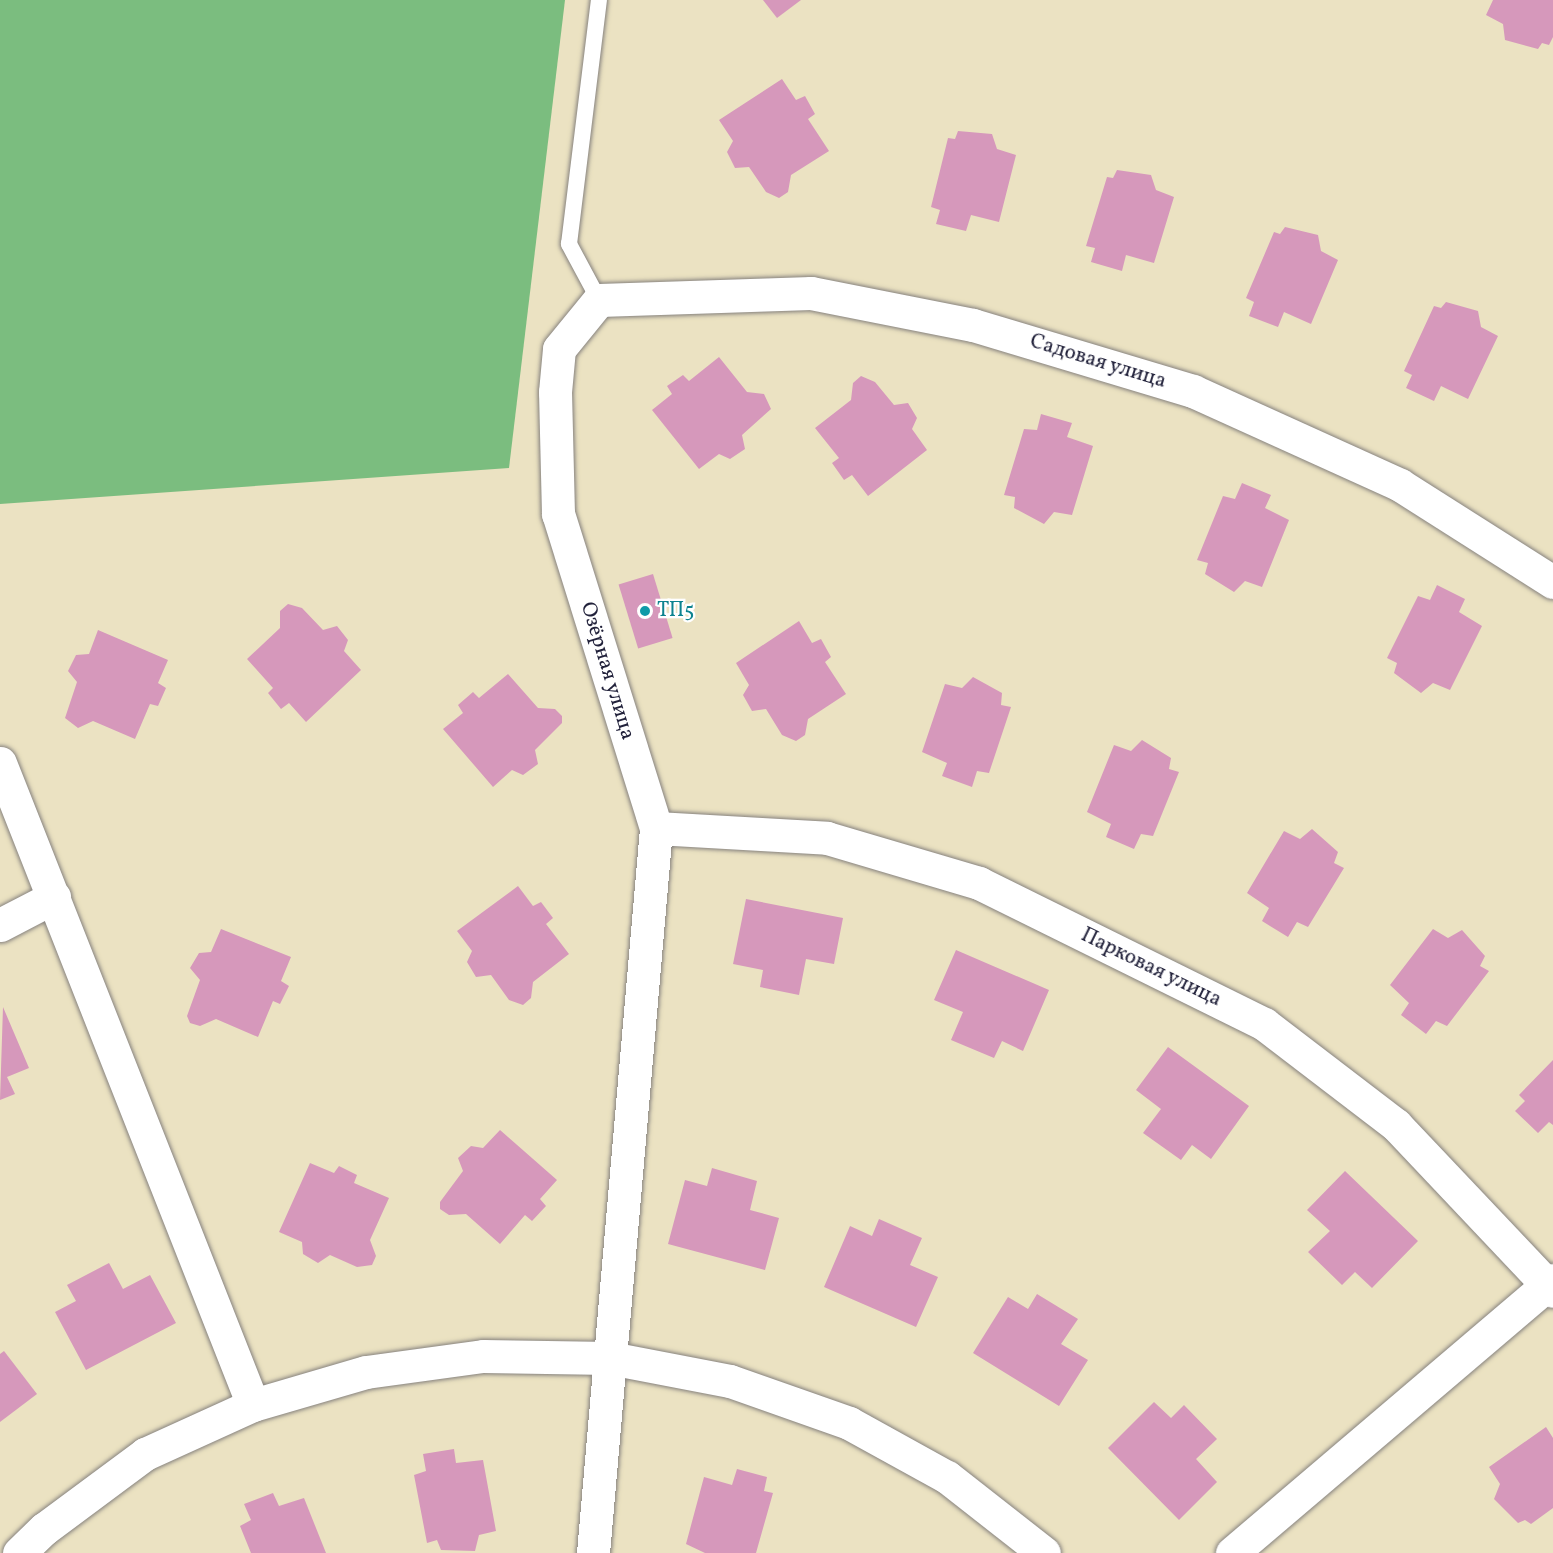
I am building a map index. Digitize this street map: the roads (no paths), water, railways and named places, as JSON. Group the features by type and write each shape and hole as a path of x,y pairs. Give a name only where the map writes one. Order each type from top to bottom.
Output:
{"street":[{"name":"Садовая улица","path":"599,300 811,293 973,325 1193,391 1400,485 1553,582"},
{"name":"Озёрная улица","path":"599,300 559,349 555,392 558,514 656,828"},
{"path":"0,763 253,1405"},
{"name":"Парковая улица","path":"656,828 827,838 979,883 1264,1024 1396,1125 1551,1285"},
{"path":"593,1553 656,828"},
{"path":"0,925 54,897"},
{"path":"1232,1553 1551,1285"},
{"path":"19,1553 44,1529 145,1454 253,1405 366,1372 483,1356 610,1358 730,1381 849,1423 947,1477 1044,1553"}],"lane":[{"path":"599,0 569,244 599,300"}],"place":[{"name":"ТП5","path":"645,611"}]}
